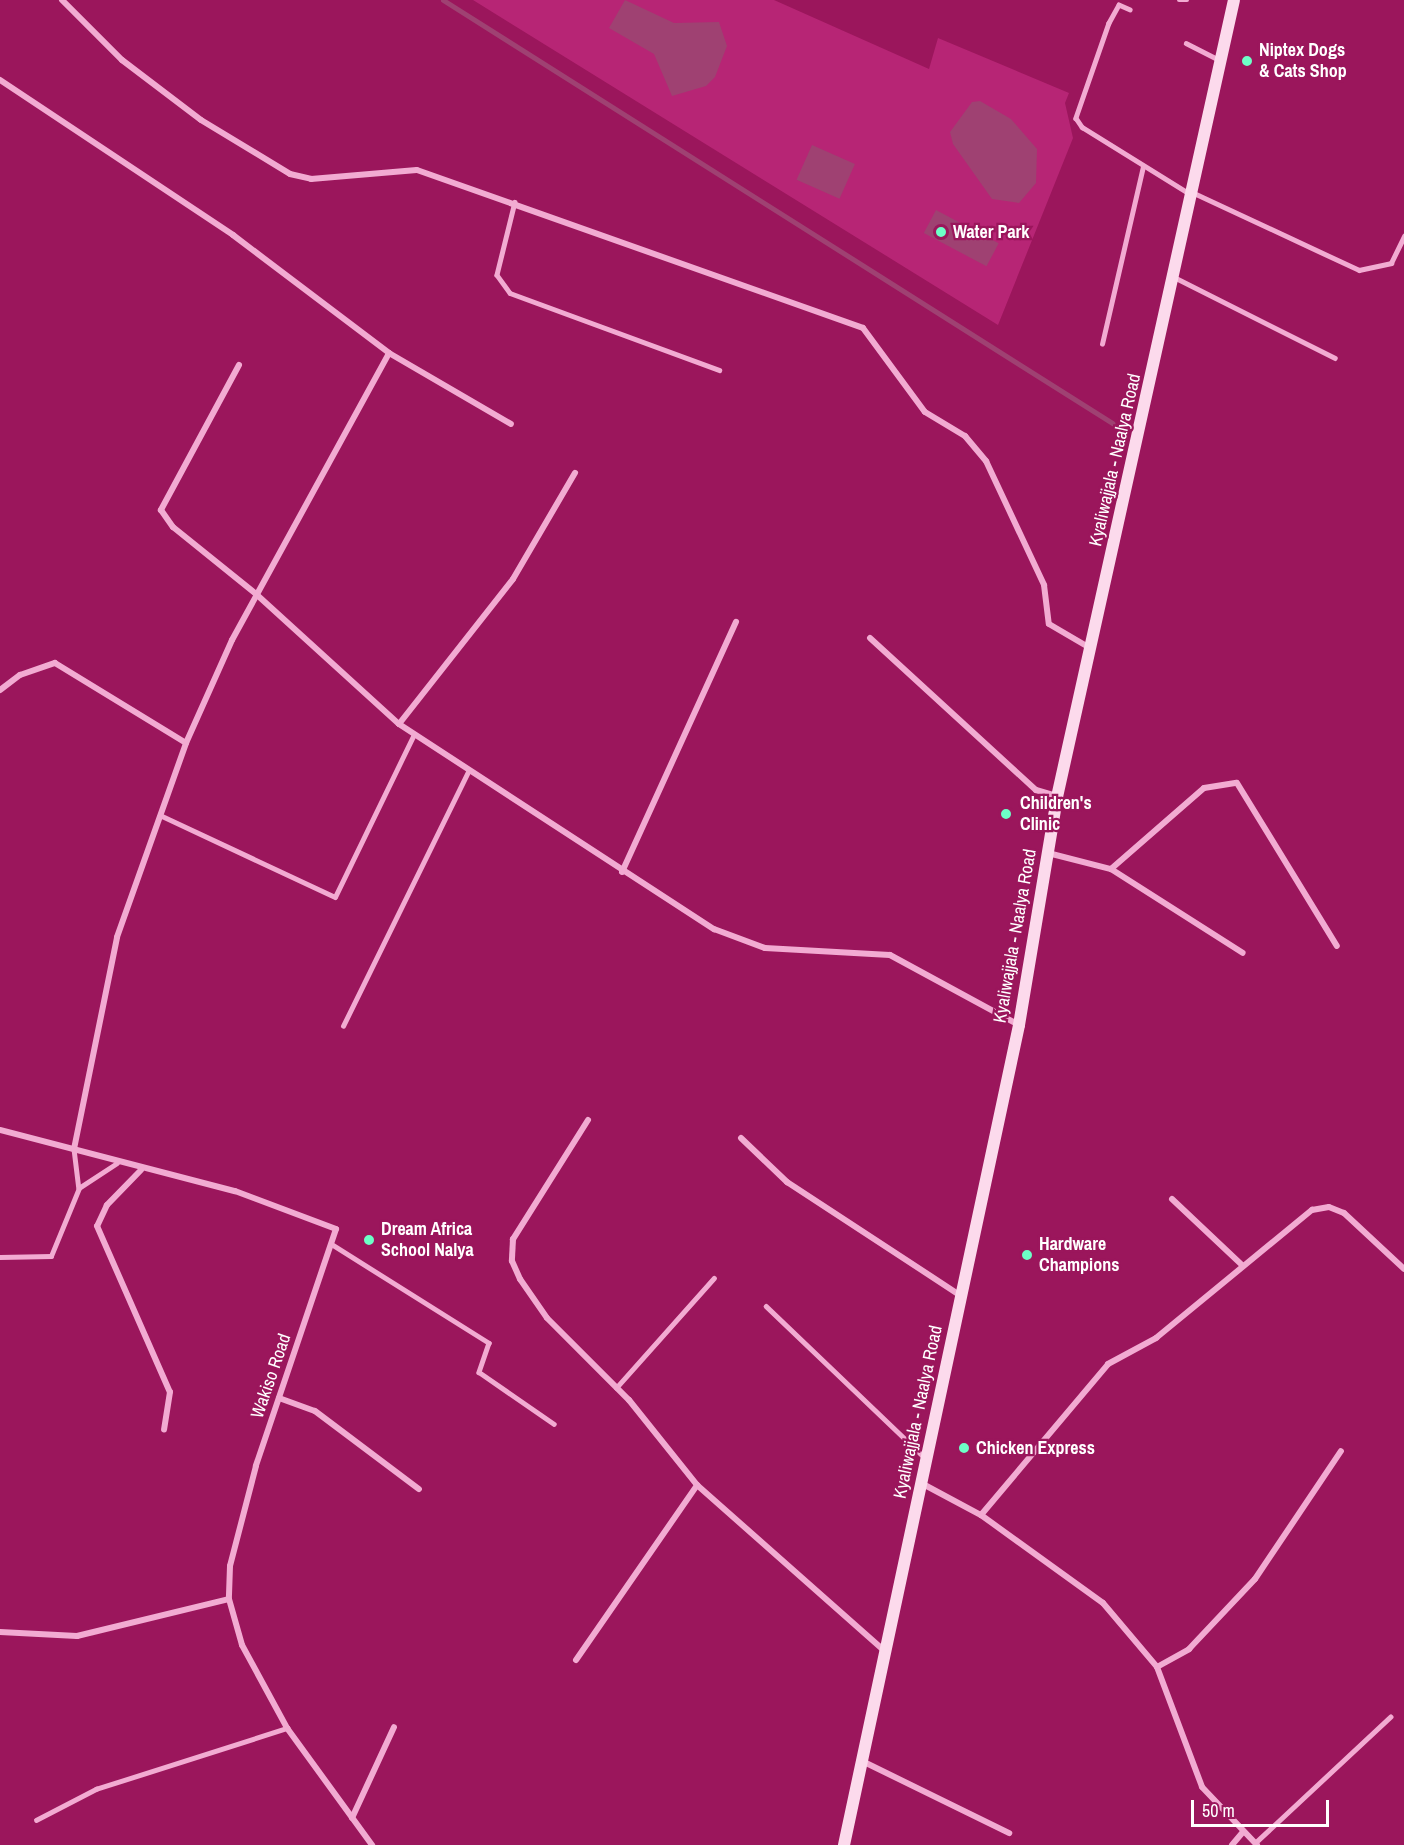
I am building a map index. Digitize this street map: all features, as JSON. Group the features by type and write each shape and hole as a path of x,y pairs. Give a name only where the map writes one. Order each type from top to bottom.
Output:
{"main road":[{"name":"Kyaliwajjala - Naalya Road","path":"844,1845 1018,1025 1058,796 1194,195 1234,0"}],"street":[{"path":"62,0 122,60 201,120 290,174 311,179 417,170 515,202 863,328 925,412 964,436 986,461 1044,585 1049,624 1091,649"},
{"path":"0,80 233,235 389,353 511,424"},
{"path":"74,1149 117,937 159,814 186,744 256,594 389,353"},
{"path":"239,365 161,510 173,527 256,594 399,724 622,872 744,943 890,955 1018,1025"},
{"path":"399,724 513,579 575,472"},
{"path":"622,872 736,622"},
{"path":"870,638 1036,790 1058,796"},
{"path":"0,690 20,675 55,663 186,744"},
{"path":"1111,869 1204,788 1237,783 1337,946"},
{"path":"1048,853 1111,869 1243,953"},
{"path":"588,1120 513,1239 512,1261 547,1318 616,1388 697,1485 886,1653"},
{"path":"0,1130 74,1149 141,1170 279,1205 336,1229 333,1245"},
{"path":"741,1138 787,1182 961,1296"},
{"path":"141,1170 107,1205 98,1226 170,1392 164,1430"},
{"path":"1172,1199 1242,1265"},
{"path":"981,1515 1108,1365 1156,1338 1312,1209 1329,1207 1363,1228 1404,1269"},
{"name":"Wakiso Road","path":"333,1245 279,1398 236,1544 229,1599 242,1645 287,1728 372,1845"},
{"path":"279,1398 315,1412 419,1489"},
{"path":"1157,1667 1189,1649 1255,1579 1341,1451"},
{"path":"921,1483 981,1515 1103,1603 1157,1667 1202,1787 1256,1844"},
{"path":"576,1660 697,1485"},
{"path":"0,1632 77,1636 229,1599"},
{"path":"352,1818 394,1727"},
{"path":"862,1761 1010,1833"},
{"path":"1232,1845 1243,1832"}],"lane":[{"path":"1179,0 1187,0"},
{"path":"1130,10 1119,5 1109,23 1076,118 1143,167 1194,195 1359,270 1391,263 1404,236"},
{"path":"1186,43 1222,62"},
{"path":"1102,344 1143,167"},
{"path":"515,202 497,275 510,292 719,370"},
{"path":"1174,277 1335,358"},
{"path":"159,814 335,897 414,734"},
{"path":"343,1026 469,770"},
{"path":"0,1257 51,1257 80,1188 74,1149"},
{"path":"80,1188 117,1163"},
{"path":"333,1245 489,1343 479,1372 554,1424"},
{"path":"616,1388 714,1278"},
{"path":"766,1306 926,1460"},
{"path":"1256,1844 1390,1717"},
{"path":"36,1820 96,1789 287,1728"}],"shaded area":[{"name":"Water Park","path":"473,0 774,0 929,69 938,38 1069,93 1065,103 1073,138 998,325"},
{"path":"625,0 674,23 719,22 727,46 715,77 706,86 672,96 654,54 609,28"},
{"path":"980,101 1011,119 1037,149 1036,183 1019,203 992,199 953,144 950,132 972,102"},
{"path":"812,145 855,164 839,199 797,180"},
{"path":"936,210 999,243 986,266 924,233"}],"waterway":[{"path":"443,0 1112,423"}],"place":[{"name":"Niptex Dogs & Cats Shop","path":"1247,61"},
{"name":"Water Park","path":"941,232"},
{"name":"Children's Clinic","path":"1006,814"},
{"name":"Dream Africa School Nalya","path":"369,1240"},
{"name":"Hardware Champions","path":"1027,1255"},
{"name":"Chicken Express","path":"964,1448"}]}
